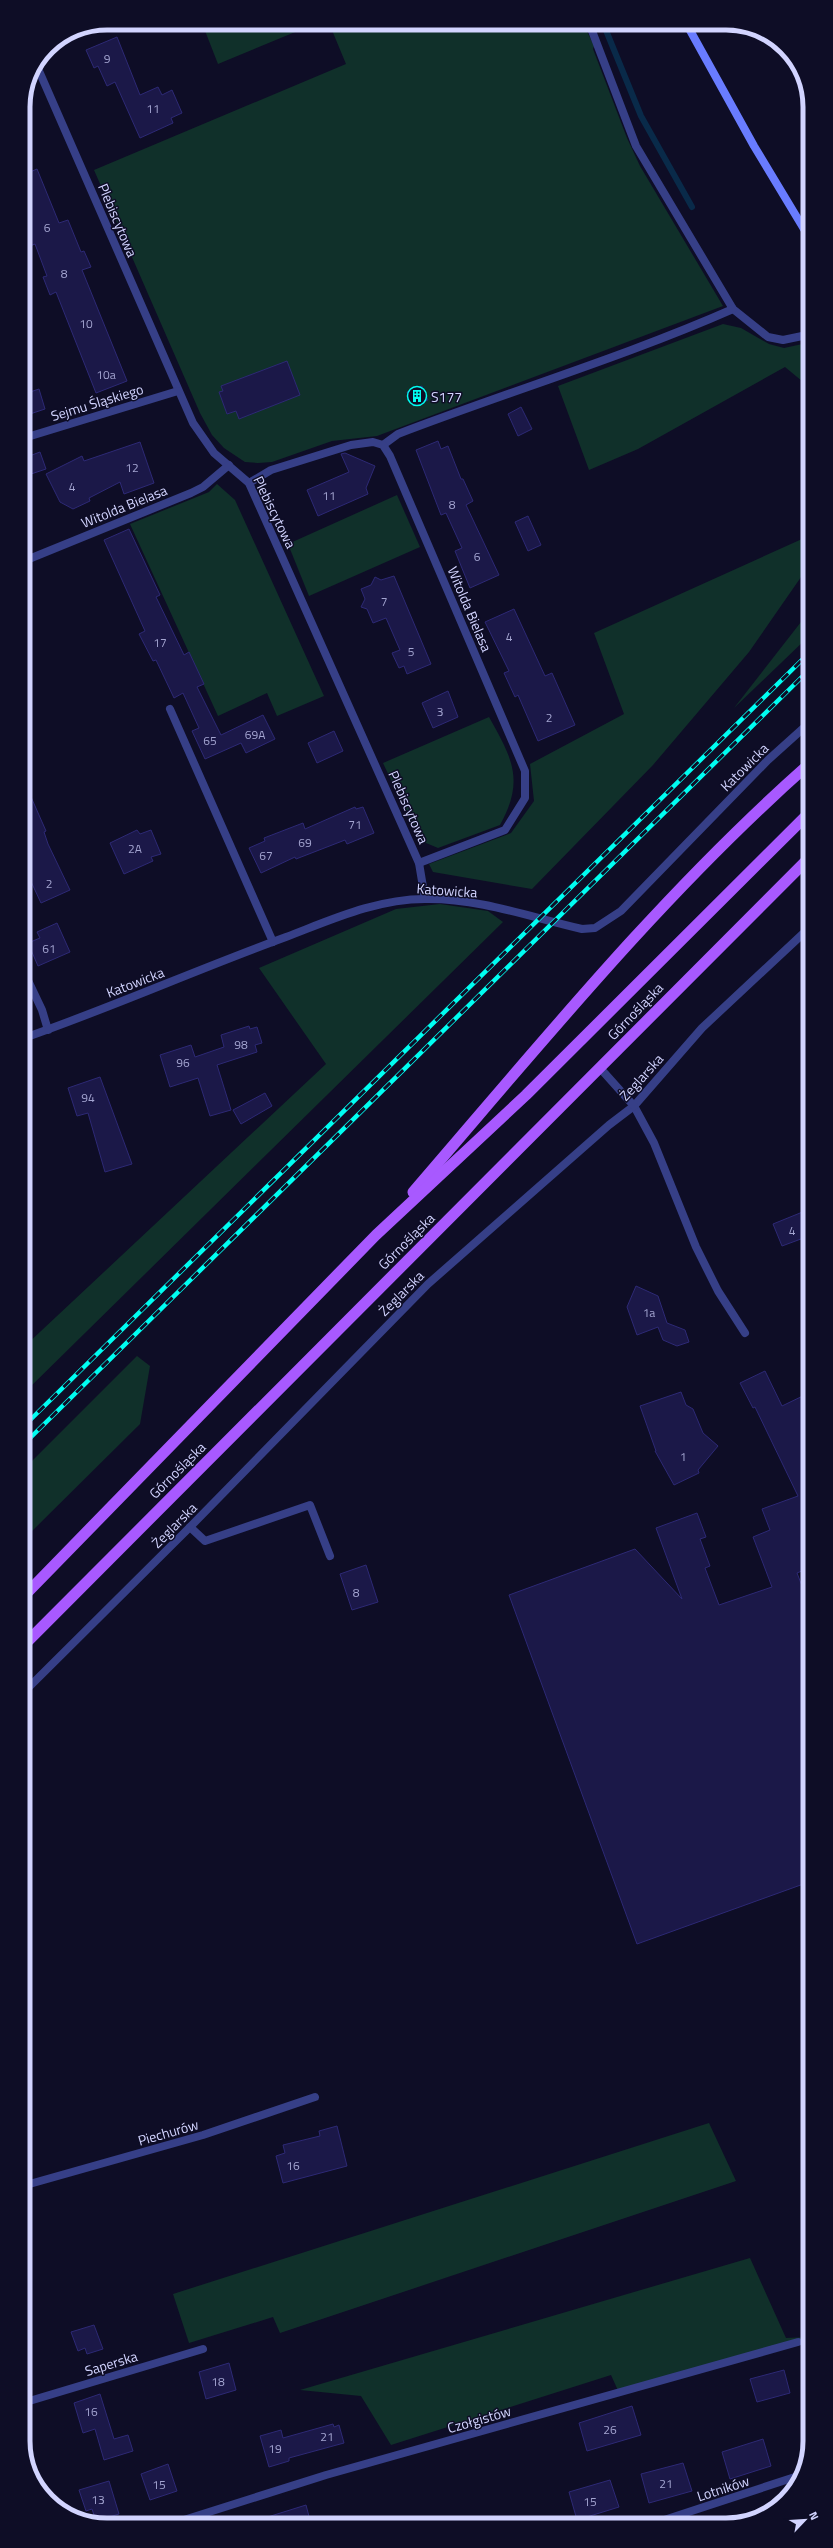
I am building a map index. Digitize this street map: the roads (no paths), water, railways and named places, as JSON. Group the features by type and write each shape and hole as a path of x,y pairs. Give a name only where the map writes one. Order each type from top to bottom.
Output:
{"main road":[{"path":"690,30 746,133 803,227"},
{"path":"376,1235 587,989 666,905 758,812 803,770"},
{"name":"Górnośląska","path":"30,1590 376,1235 526,1095 803,819"},
{"name":"Górnośląska","path":"30,1639 803,864"}],"street":[{"path":"592,30 636,146 733,309 768,337 783,340 803,336"},
{"name":"Plebiscytowa","path":"38,74 178,391 202,438 214,453 249,483 419,863 425,899"},
{"path":"249,483 271,470 351,445 373,442 383,445 398,434 580,369 689,328 733,309"},
{"name":"Sejmu Śląskiego","path":"30,436 178,391"},
{"name":"Witolda Bielasa","path":"383,445 390,456 526,771 525,798 505,830 419,863"},
{"name":"Witolda Bielasa","path":"30,559 191,493 203,487 229,465"},
{"path":"170,709 273,942"},
{"name":"Katowicka","path":"30,1036 273,942 368,907 392,901 425,899 462,902 582,929 595,928 620,911 768,760 803,728"},
{"name":"Żeglarska","path":"30,1686 190,1528 428,1284 609,1125 634,1106 702,1028 803,934"},
{"path":"30,985 42,1010 48,1030"},
{"path":"600,1068 634,1106 654,1143 696,1247 718,1291 745,1333"},
{"path":"190,1528 205,1540 310,1505 330,1556"},
{"name":"Piechurów","path":"30,2184 203,2135 315,2097"},
{"name":"Czołgistów","path":"187,2518 333,2473 798,2342"},
{"name":"Saperska","path":"30,2401 203,2349"},
{"name":"Lotników","path":"670,2518 794,2477"}],"waterway":[{"path":"606,30 641,116 692,207"}],"railway":[{"path":"30,1420 803,659"},
{"path":"30,1438 803,676"}],"place":[{"name":"S177","path":"417,396"}]}
